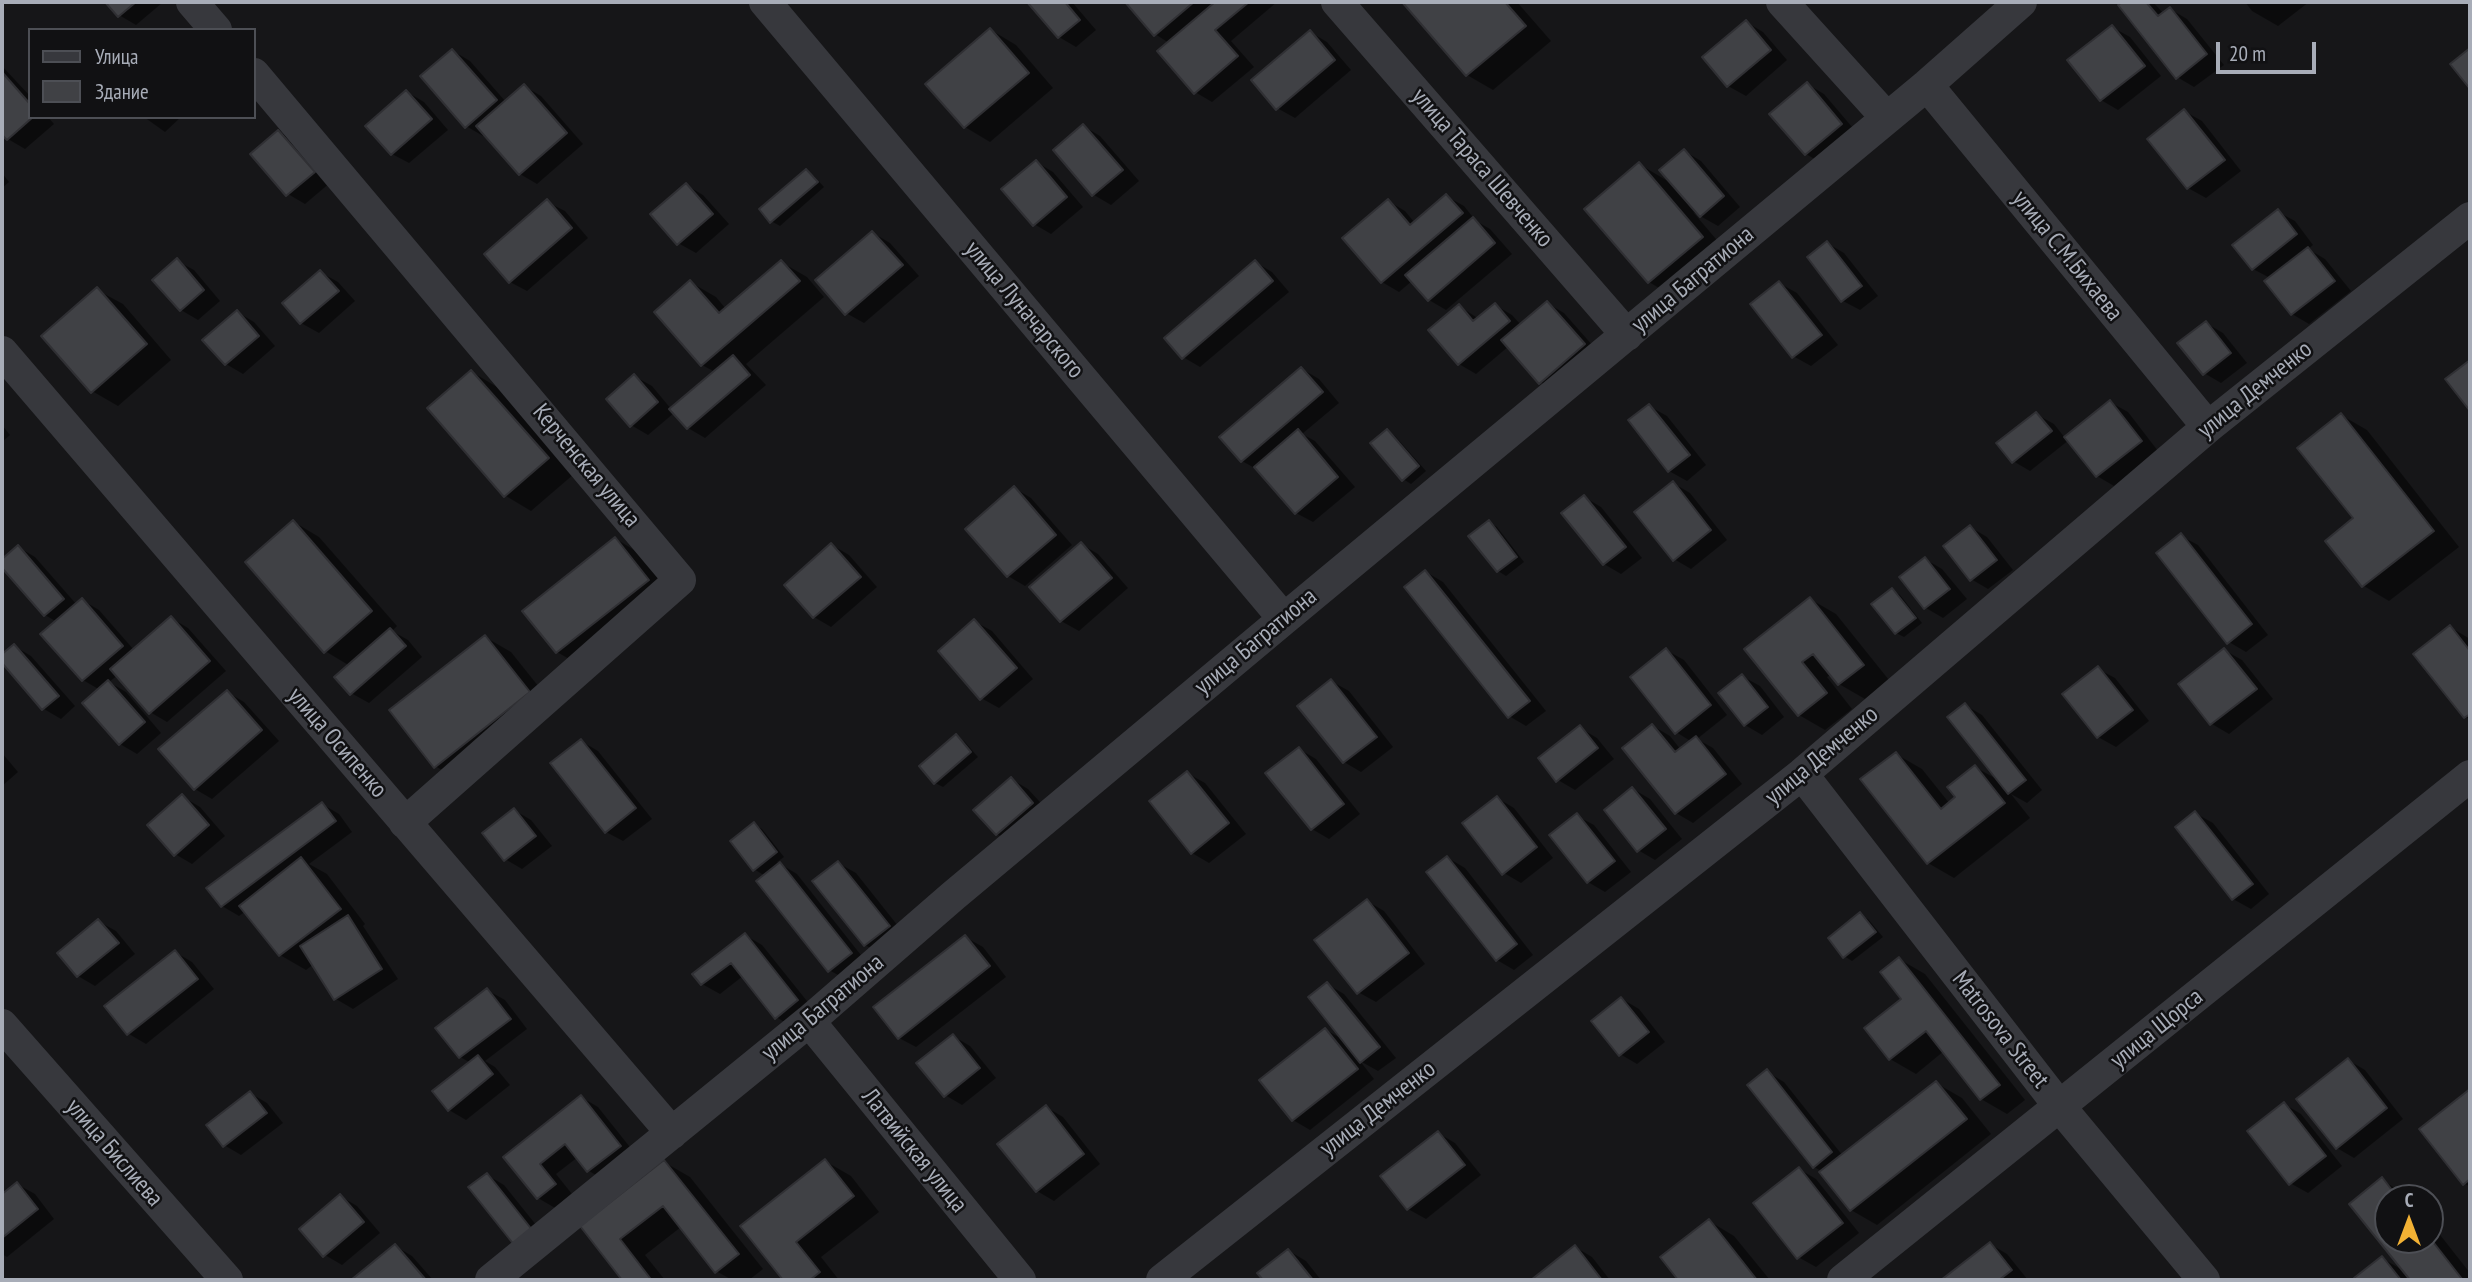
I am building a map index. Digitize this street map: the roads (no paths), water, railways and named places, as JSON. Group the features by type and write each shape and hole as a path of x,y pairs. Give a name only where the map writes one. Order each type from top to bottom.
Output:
{"street":[{"path":"192,2 214,28"},
{"name":"улица Луначарского","path":"765,2 1284,619"},
{"name":"улица Тараса Шевченко","path":"1337,2 1627,335"},
{"path":"1783,2 1887,118"},
{"name":"улица Багратиона","path":"491,1280 809,1021 953,896 1927,85 2021,2"},
{"name":"Керченская улица","path":"256,76 680,580 405,823"},
{"name":"улица С.М.Бихаева","path":"1927,85 2208,426"},
{"name":"улица Демченко","path":"1161,1280 1802,774 2208,426 2470,218"},
{"name":"улица Осипенко","path":"2,352 671,1133"},
{"name":"Matrosova Street","path":"1802,774 2060,1107 2204,1280"},
{"name":"улица Щорса","path":"1843,1280 2470,776"},
{"name":"Латвийская улица","path":"809,1021 1020,1280"},
{"name":"улица Бислиева","path":"2,1025 226,1280"}]}
